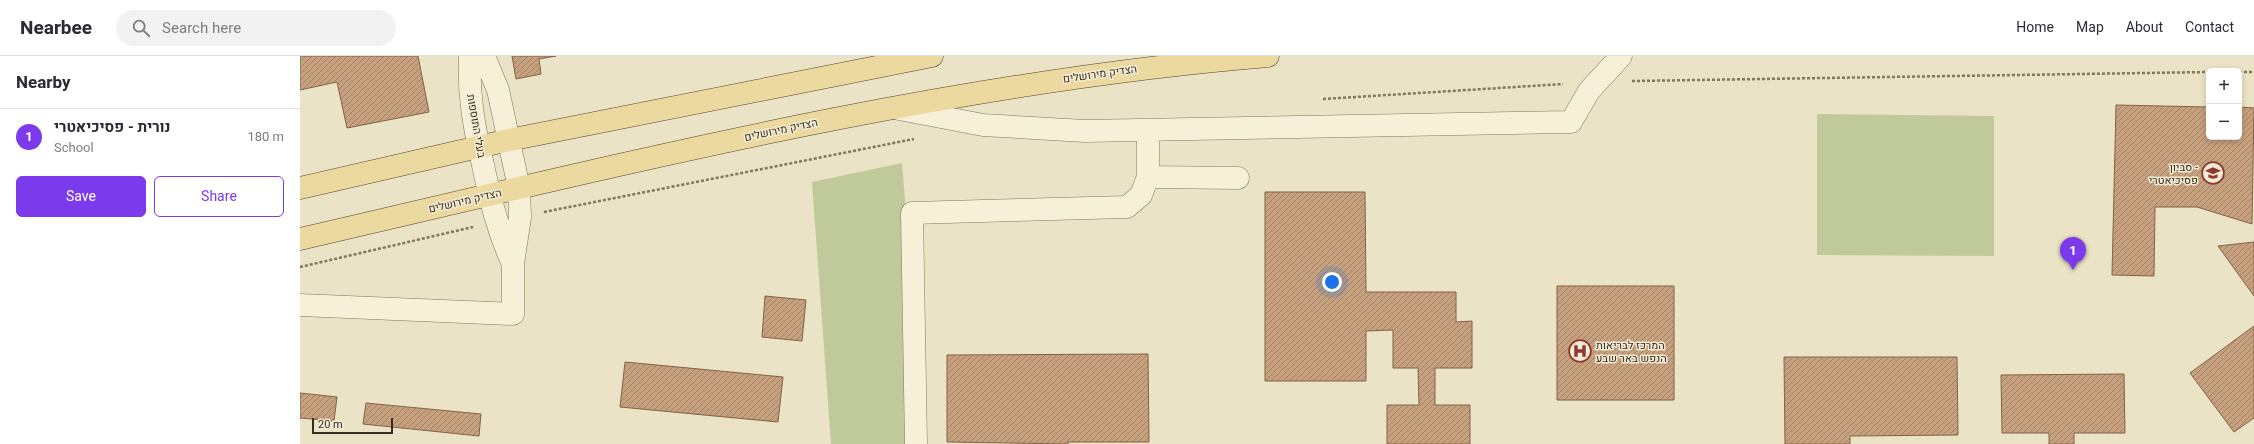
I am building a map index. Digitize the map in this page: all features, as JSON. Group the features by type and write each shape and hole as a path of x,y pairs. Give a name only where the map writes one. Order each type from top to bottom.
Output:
{"main road":[{"path":"300,188 509,140 932,56"},
{"name":"הצדיק מירושלים","path":"300,239 519,188 891,107 999,88 1134,69 1268,56"}],"street":[{"name":"בעלי התוספות","path":"470,56 469,92 479,148 496,222 513,264"},
{"path":"300,305 513,314 513,264 520,217 519,188 498,90 484,56"},
{"path":"891,107 983,125 1085,131 1571,122 1596,82 1621,56"},
{"path":"916,444 912,213 1127,207 1141,195 1148,177 1148,131"},
{"path":"1148,177 1238,178"}],"path":[{"path":"2242,72 2254,72"}],"green space":[{"path":"1817,114 1994,116 1994,256 1817,255"},
{"path":"902,163 925,444 831,444 812,182"}],"building":[{"path":"300,56 418,56 429,112 347,128 337,82 300,90"},
{"path":"512,56 556,56 539,59 541,74 516,79"},
{"path":"2116,105 2206,107 2206,140 2242,140 2242,107 2254,108 2252,224 2197,207 2155,207 2154,276 2112,275"},
{"path":"1265,192 1365,192 1366,292 1456,292 1456,322 1472,321 1472,368 1435,368 1435,405 1470,405 1470,444 1387,444 1387,405 1419,405 1418,368 1393,368 1393,330 1366,331 1366,381 1265,381"},
{"path":"2254,242 2254,296 2218,246"},
{"path":"1557,286 1674,286 1674,400 1557,400"},
{"path":"765,296 806,300 802,341 762,337"},
{"path":"2254,326 2254,418 2234,432 2190,373"},
{"path":"1148,354 1149,442 1068,442 1068,444 947,442 947,355"},
{"path":"1784,357 1957,357 1958,435 1850,436 1850,444 1785,444"},
{"path":"625,362 783,377 778,422 620,407"},
{"path":"2124,374 2125,433 2074,433 2074,444 2049,444 2049,433 2002,433 2001,375"},
{"path":"300,393 337,397 334,421 300,418"},
{"path":"366,403 481,414 479,436 363,424"}],"place":[{"name":"סביון - פסיכיאטרי","path":"2213,173"},
{"name":"נורית - פסיכיאטרי","path":"2073,270"},
{"name":"המרכז לבריאות הנפש באר שבע","path":"1580,351"}]}
